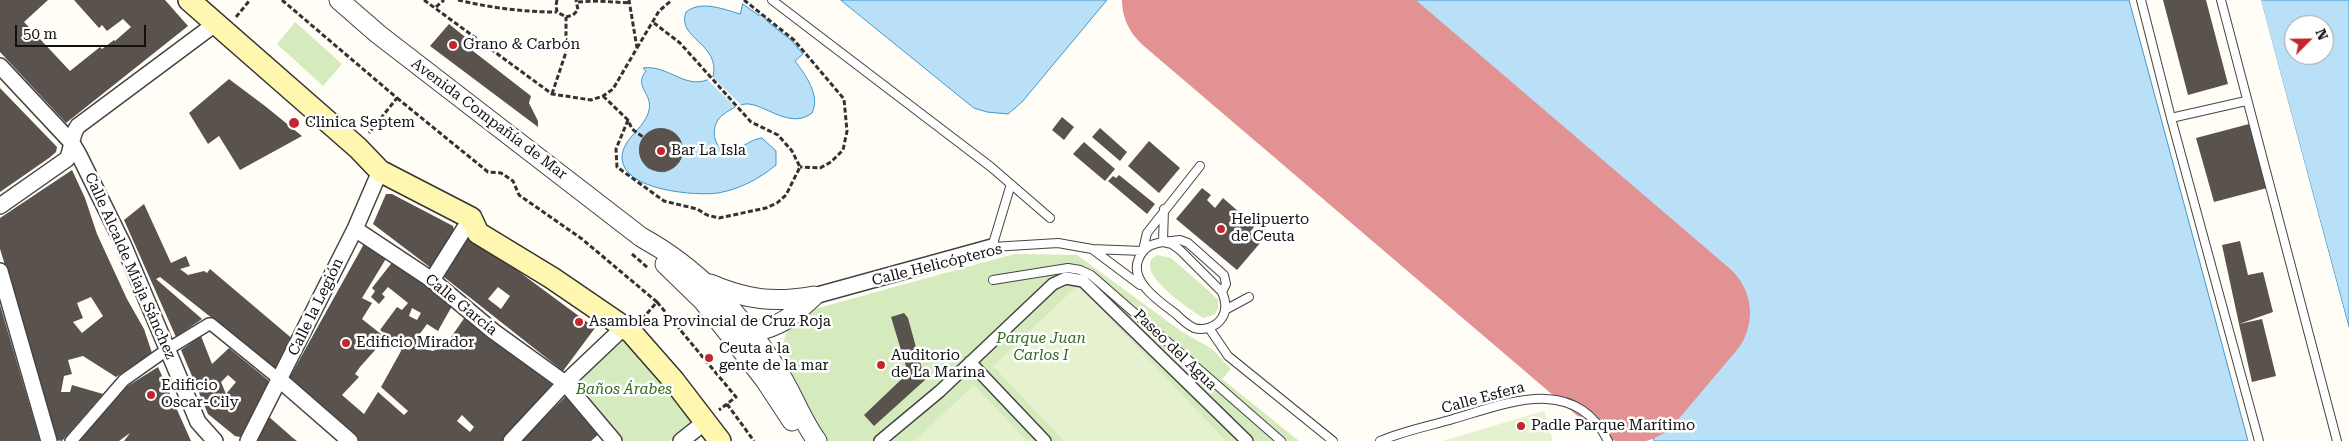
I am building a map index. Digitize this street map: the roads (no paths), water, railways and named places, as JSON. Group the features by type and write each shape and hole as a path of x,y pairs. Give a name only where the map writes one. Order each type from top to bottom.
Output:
{"main road":[{"path":"188,0 358,148 380,171 472,218 478,233 552,278 627,330 674,381 720,441"}],"street":[{"name":"Avenida Compañía de Mar","path":"340,0 378,34 641,237 661,248 703,280 752,333"},
{"path":"0,206 67,159 71,153 73,132 78,126 215,24"},
{"name":"Calle Alcalde Miaja Sánchez","path":"0,66 72,142 123,244 198,422 215,441"},
{"name":"Calle la Legión","path":"248,441 355,229 380,171"},
{"path":"432,280 472,218"},
{"name":"Calle García","path":"355,229 432,280 493,330 565,383 614,441"},
{"name":"Avenida Compañía de Mar","path":"641,237 655,255 703,301 771,375 796,407 817,441"},
{"name":"Calle Helicópteros","path":"814,296 992,247"},
{"path":"0,271 49,441"},
{"name":"Paseo del Agua","path":"970,362 1053,284 1066,278 1083,280 1247,441"},
{"path":"703,280 731,293 780,301 814,296"},
{"path":"752,333 773,328 786,322 814,296"},
{"path":"703,301 752,333 771,375"},
{"path":"752,333 765,309 780,301"},
{"path":"771,375 775,348 786,322"},
{"path":"71,441 124,380 168,349 211,324 280,380 350,441"},
{"path":"511,441 565,383 627,330"},
{"path":"880,441 940,392 970,362 1045,441"},
{"name":"Avenida Compañía de Mar","path":"771,375 806,441"},
{"path":"681,441 705,422"}],"lane":[{"path":"772,0 1011,184 1050,218"},
{"path":"2141,0 2170,118 2259,441"},
{"path":"2221,0 2246,101 2337,441"},
{"path":"2170,118 2246,101"},
{"path":"1142,250 1147,233 1164,209 1200,166"},
{"path":"992,247 1011,184"},
{"path":"1164,209 1163,242 1172,244 1180,250 1222,292"},
{"name":"Calle Helicópteros","path":"992,247 1058,243 1092,249 1142,250 1152,244 1180,240 1188,243 1224,275 1226,284 1222,292 1225,298 1225,310"},
{"name":"Calle Helicópteros","path":"1092,249 1193,327 1209,328"},
{"name":"Calle Helicópteros","path":"1142,250 1136,263 1138,278 1148,291"},
{"path":"993,280 1068,268 1091,275 1280,441"},
{"path":"1249,297 1225,310 1222,318 1209,328 1228,356 1333,441"},
{"name":"Calle Esfera","path":"1380,441 1498,406 1540,397 1564,401 1586,413 1603,430 1608,441"}],"water":[{"path":"841,0 1107,0 1022,102 1008,114 987,112 974,108"},
{"path":"1347,0 2129,0 2248,441 1654,441 1644,396 1709,318 1708,310"},
{"path":"2261,0 2349,0 2349,327"},
{"path":"743,4 758,15 763,15 768,22 792,41 803,54 795,61 811,86 815,100 812,113 796,119 788,118 757,106 746,104 739,105 724,114 717,122 714,134 721,148 731,151 762,138 776,151 776,165 756,179 734,189 708,194 679,192 662,189 634,178 626,169 622,158 629,139 643,123 649,110 648,99 642,86 646,71 643,68 661,70 695,82 713,77 714,66 711,56 687,29 685,21 686,12 692,8 705,6 740,14","holes":["656,129 674,133 679,139 682,146 682,154 679,161 664,172 648,168 641,158 640,146 644,136 649,132"]}],"place":[{"name":"Grano & Carbón","path":"453,45"},
{"name":"Clinica Septem","path":"294,123"},
{"name":"Bar La Isla","path":"661,151"},
{"name":"Helipuerto de Ceuta","path":"1221,229"},
{"name":"Asamblea Provincial de Cruz Roja","path":"579,322"},
{"name":"Edificio Mirador","path":"346,343"},
{"name":"Ceuta a la gente de la mar","path":"709,358"},
{"name":"Auditorio de La Marina","path":"881,365"},
{"name":"Edificio Oscar-Cily","path":"151,395"},
{"name":"Padle Parque Marítimo","path":"1521,426"}],"park label":[{"name":"Parque Juan Carlos I","path":"1041,348"},
{"name":"Baños Árabes","path":"624,390"}]}
